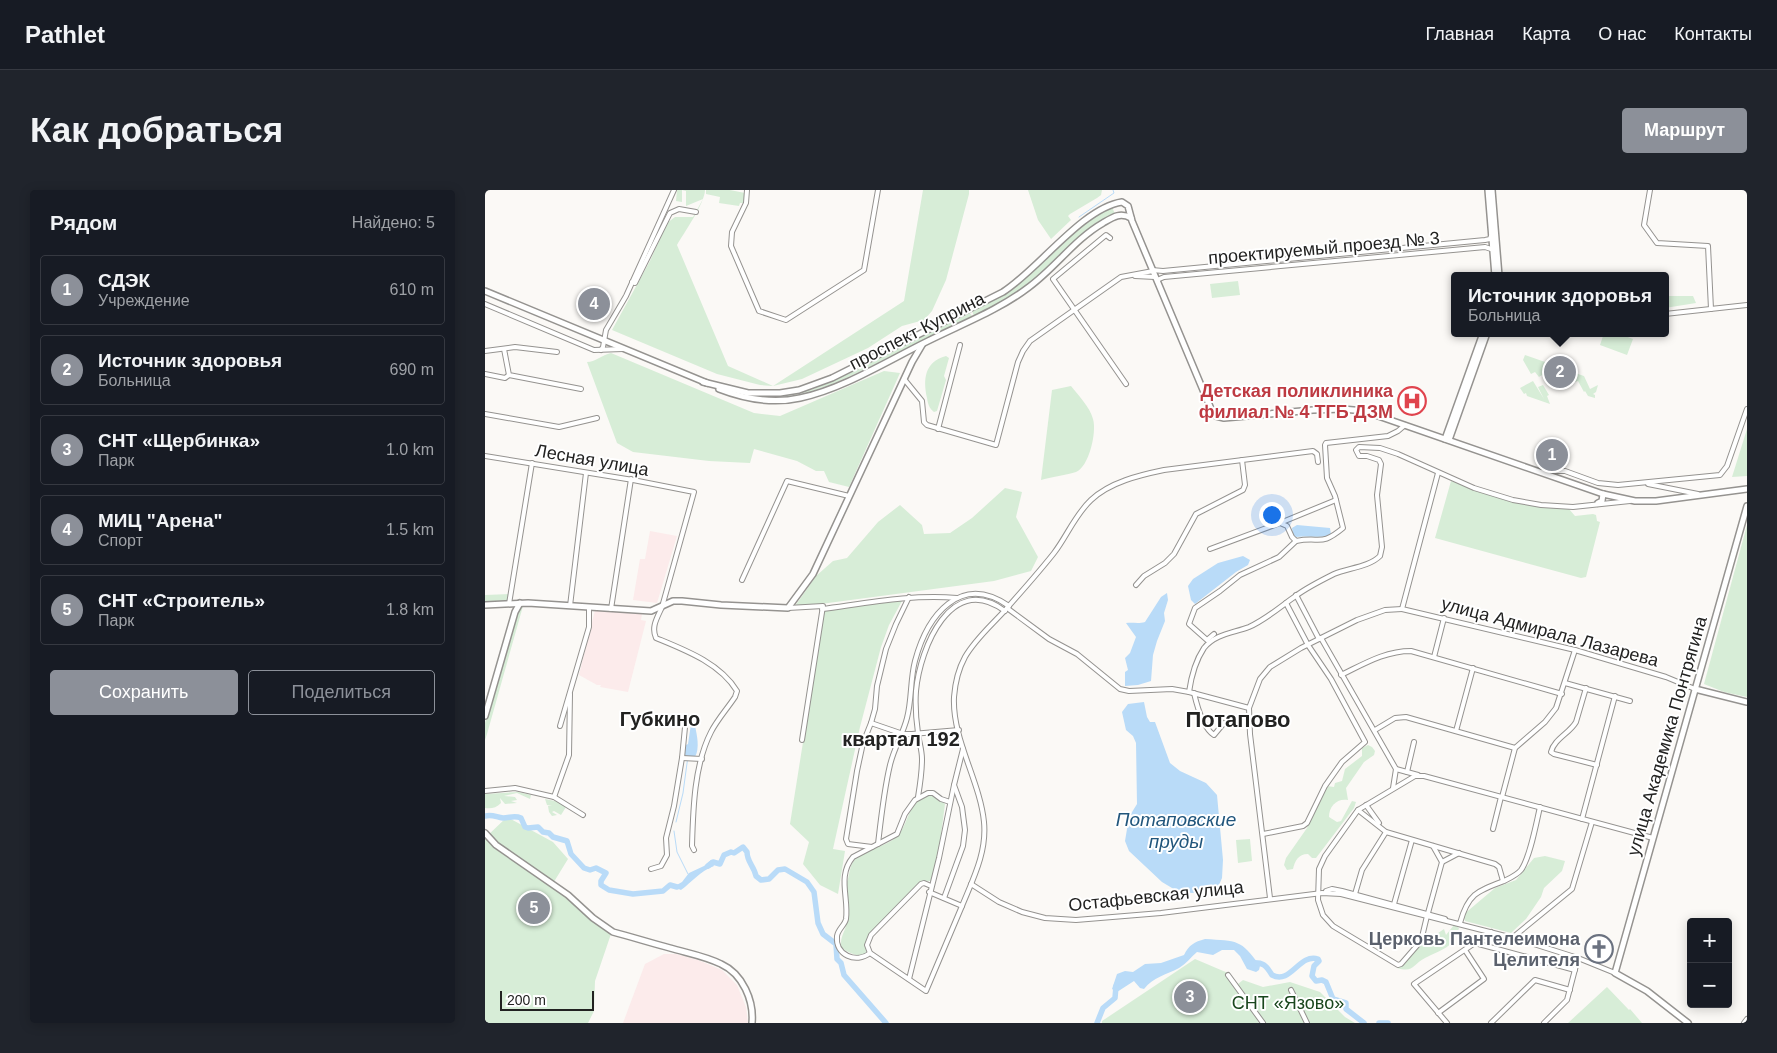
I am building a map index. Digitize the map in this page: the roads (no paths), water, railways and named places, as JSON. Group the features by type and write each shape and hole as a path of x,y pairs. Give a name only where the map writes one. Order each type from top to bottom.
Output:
{"main road":[{"path":"1486,190 1491,198 1499,272"},
{"path":"1493,190 1491,198 1495,272"},
{"name":"проспект Куприна","path":"703,382 747,393 763,394 799,390 832,378 1003,292 1025,276 1085,221 1113,205 1122,202 1127,205"},
{"path":"1127,205 1211,409 1219,417 1350,409 1375,414 1603,494 1635,501 1656,501 1747,489"},
{"path":"1119,215 1126,215 1131,218"},
{"name":"проспект Куприна","path":"485,291 729,393 746,398 780,401 799,399 833,388 1019,294 1043,275 1093,229 1119,215"},
{"path":"1447,439 1482,337"},
{"path":"1447,439 1485,337"},
{"path":"485,605 520,604 651,611 673,601 682,601 788,608 813,574 904,378 918,350 928,341"},
{"path":"902,354 910,355 912,362"},
{"path":"1598,503 1602,501 1603,494"},
{"name":"улица Академика Понтрягина","path":"1615,973 1747,506"},
{"path":"508,604 515,612"},
{"path":"485,716 515,612 520,604"},
{"name":"улица Адмирала Лазарева","path":"1695,689 1747,702"},
{"path":"485,833 496,845 567,895 605,928 723,965 741,982 748,994 752,1006 752,1023"},
{"name":"Остафьевская улица","path":"1615,973 1647,991 1688,1023"}],"street":[{"path":"601,350 606,330 621,307 674,190"},
{"path":"747,190 747,203 732,232 731,246 759,311 786,320 864,270 878,190"},
{"path":"1650,190 1644,225 1657,243 1708,246 1711,309"},
{"name":"проспект Куприна","path":"1119,215 1126,210 1127,205"},
{"path":"632,282 635,283 671,213 679,209 696,212"},
{"name":"проектируемый проезд № 3","path":"1154,274 1163,270 1485,240 1490,238 1492,234"},
{"path":"1110,238 1106,235 1098,240 1053,279 1127,384"},
{"name":"проектируемый проезд № 3","path":"1154,274 1164,277 1485,247 1493,250"},
{"path":"904,378 922,401 925,424 996,445 1018,362 1033,338 1121,277 1154,274"},
{"path":"485,304 590,349 625,348"},
{"path":"1669,314 1747,305"},
{"path":"938,429 961,345"},
{"path":"485,351 515,346 557,352"},
{"path":"504,349 509,375"},
{"path":"485,374 505,378 509,375 581,389"},
{"path":"1534,470 1565,471 1598,483 1608,484 1643,483 1717,476 1723,474 1727,466 1747,409"},
{"path":"485,414 559,427 597,418"},
{"path":"1214,634 1207,640 1189,624 1195,608 1220,592 1241,575 1279,557 1296,541 1305,539 1324,540 1331,538 1343,528 1335,498 1327,478 1325,444 1388,436 1394,434 1405,425"},
{"path":"1189,692 1196,666 1209,643 1220,636 1248,627 1265,618 1296,595 1333,574 1369,563 1380,556 1382,547 1377,495 1380,462 1367,456 1359,456 1356,450 1359,447 1380,448 1398,454 1474,488 1513,500 1560,506 1635,501"},
{"path":"931,886 924,883 921,884 871,935 867,945 870,953 926,991 980,862 983,843 984,824 982,812 959,730 954,699 956,684 964,659 978,638 1007,608 1055,552 1075,520 1092,499 1108,489 1142,474 1313,451 1317,454 1318,462"},
{"name":"Лесная улица","path":"485,456 631,479 694,492 662,607"},
{"path":"1136,584 1144,576 1165,563 1173,554 1196,514 1243,490 1245,485 1242,460"},
{"path":"508,604 532,464"},
{"path":"570,606 587,473"},
{"path":"1402,609 1438,473"},
{"path":"611,609 631,479"},
{"path":"742,580 787,481 849,496"},
{"path":"1666,481 1663,485 1666,487"},
{"path":"1643,483 1694,494 1710,494"},
{"path":"1210,549 1254,534 1335,498"},
{"path":"1280,523 1287,526 1296,541"},
{"path":"879,844 891,764 903,734 910,705 910,690 915,661 930,627 951,600 969,594 991,596 1049,639 1077,654 1120,689 1129,691 1172,689 1249,708"},
{"path":"1296,595 1396,769 1393,788"},
{"path":"822,609 909,597 937,596 957,598"},
{"path":"872,847 848,844 846,839 857,771 863,743 875,709 877,686 887,649 909,597"},
{"path":"870,953 863,958 849,957 843,952 838,943 837,936 846,920 843,889 849,862 853,857 897,834 905,814 918,797 922,759 918,734 916,698 921,663 935,630 946,614 955,606 970,600 990,602 1007,608"},
{"path":"1263,834 1303,826 1307,823 1325,786 1342,762 1365,742 1331,679 1308,645 1286,603"},
{"path":"788,608 823,606 802,740"},
{"path":"560,726 589,627 589,607"},
{"path":"662,607 655,620 653,632 656,638 684,649 703,660 724,675 737,691 710,734 702,759 693,811 692,846 695,850"},
{"name":"улица Адмирала Лазарева","path":"1270,898 1251,746 1249,708 1260,679 1270,667 1308,645 1370,614 1385,610 1402,609 1443,618 1575,650 1666,677 1695,689"},
{"path":"651,611 655,620"},
{"path":"1433,657 1443,618"},
{"path":"1493,829 1515,748 1545,722 1557,708 1575,650"},
{"path":"1341,675 1381,655 1399,651 1411,651 1562,694"},
{"path":"1456,731 1473,668"},
{"path":"1565,683 1630,701"},
{"path":"1586,688 1577,722 1554,744 1551,752 1597,765"},
{"path":"1194,693 1209,732 1214,735 1224,723"},
{"path":"554,798 569,755 570,694"},
{"path":"1582,819 1615,696"},
{"path":"651,869 661,866 667,855 666,838 674,806 682,758 686,716"},
{"path":"1375,730 1395,718 1402,717 1515,748"},
{"path":"871,723 903,734 959,730"},
{"path":"1407,772 1414,742"},
{"path":"909,979 929,892 939,858 963,746"},
{"path":"682,758 702,759"},
{"path":"959,765 969,765"},
{"path":"1396,769 1653,838"},
{"path":"1424,776 1415,776 1358,810 1320,864 1319,900 1323,915 1333,926 1398,965 1401,964 1421,941 1442,862 1433,846"},
{"path":"944,898 963,846 965,830 962,806 954,784"},
{"path":"485,791 515,788 554,798 583,815"},
{"path":"918,797 933,793 941,799 950,802"},
{"path":"1366,805 1386,832 1495,864 1499,867 1503,881"},
{"path":"1460,923 1463,912 1473,895 1520,872 1525,863 1540,808"},
{"path":"1358,810 1382,827"},
{"path":"1512,938 1572,889 1591,822"},
{"path":"1355,894 1362,870 1386,832"},
{"path":"1394,904 1412,840"},
{"path":"1442,862 1459,853"},
{"name":"Остафьевская улица","path":"971,884 999,902 1022,912 1045,918 1076,920 1161,913 1320,893 1354,897 1428,915"},
{"name":"Остафьевская улица","path":"1320,893 1332,889 1394,904 1578,958 1615,973"},
{"path":"929,892 962,906"},
{"path":"1447,1023 1414,984 1491,932"},
{"path":"1475,943 1575,970"},
{"path":"1438,1012 1485,979 1465,950"},
{"path":"1543,1023 1564,1003 1578,958"},
{"path":"1227,975 1263,1023"},
{"path":"1491,1023 1535,980 1569,990"},
{"path":"1291,990 1307,1023"},
{"path":"1743,1023 1747,1019"}],"water":[{"path":"1297,525 1330,528 1331,535 1323,537 1295,537 1292,528"},
{"path":"1243,556 1250,560 1248,565 1195,604 1191,600 1188,586 1193,579 1218,563"},
{"path":"1167,593 1168,600 1164,613 1165,621 1153,655 1151,681 1125,686 1125,672 1128,670 1125,658 1130,653 1136,637 1126,623 1145,622 1161,597"},
{"name":"Потаповские пруды","path":"1144,702 1147,717 1150,722 1155,722 1170,763 1180,771 1206,783 1217,795 1223,860 1222,878 1219,885 1204,891 1192,893 1177,891 1162,882 1129,851 1125,841 1129,817 1137,804 1136,743 1133,736 1126,730 1122,712 1128,704"},
{"path":"691,724 695,726 697,737 698,746 695,757 684,756 684,746 688,744"},
{"path":"711,860 714,866 700,874 681,890 671,886 682,882 689,873 704,866"},
{"path":"1205,939 1231,941 1243,946 1260,966 1259,970 1256,972 1247,969 1240,956 1234,950 1222,950 1213,955 1197,952 1182,966 1156,979 1144,989 1140,988 1134,981 1117,992 1112,989 1117,974 1125,971 1133,972 1145,964 1161,963 1184,955 1192,944"}],"waterway":[{"path":"1079,217 1114,193 1113,190"},
{"path":"676,822 683,793 688,756"},
{"path":"485,816 519,817 525,827 538,827 553,837 567,841 571,854 584,868 590,870 596,868 606,873 601,881 601,885 609,890 633,894 663,891 670,885 677,887"},
{"path":"674,831 677,852 688,874"},
{"path":"708,866 713,862 720,864 724,855 731,852 734,853 743,847 747,852 748,859 756,876 761,880 769,879 778,870 785,869 807,882 814,892 818,923 823,934 836,944 837,959 841,963 844,975 886,1023"},
{"path":"1251,963 1264,965 1272,975 1279,977 1290,973 1305,960 1311,958 1318,959 1319,961 1314,966 1312,976 1316,981 1322,980 1326,982 1333,999 1346,1003 1346,1009 1364,1023"},
{"path":"1097,1023 1103,1008 1115,998 1116,986"},
{"path":"1379,1023 1388,1023"}],"place":[{"name":"МИЦ \"Арена\"","path":"594,304"},
{"name":"Источник здоровья","path":"1560,372"},
{"name":"Детская поликлиника филиал № 4 ТГБ ДЗМ","path":"1412,401"},
{"name":"СДЭК","path":"1552,455"},
{"name":"СНТ «Строитель»","path":"534,908"},
{"name":"Церковь Пантелеимона Целителя","path":"1599,949"},
{"name":"СНТ «Щербинка»","path":"1190,997"}],"district":[{"name":"Губкино","path":"660,719"},
{"name":"Потапово","path":"1238,719"},
{"name":"квартал 192","path":"901,739"}],"park label":[{"name":"СНТ «Язово»","path":"1288,1003"}]}
